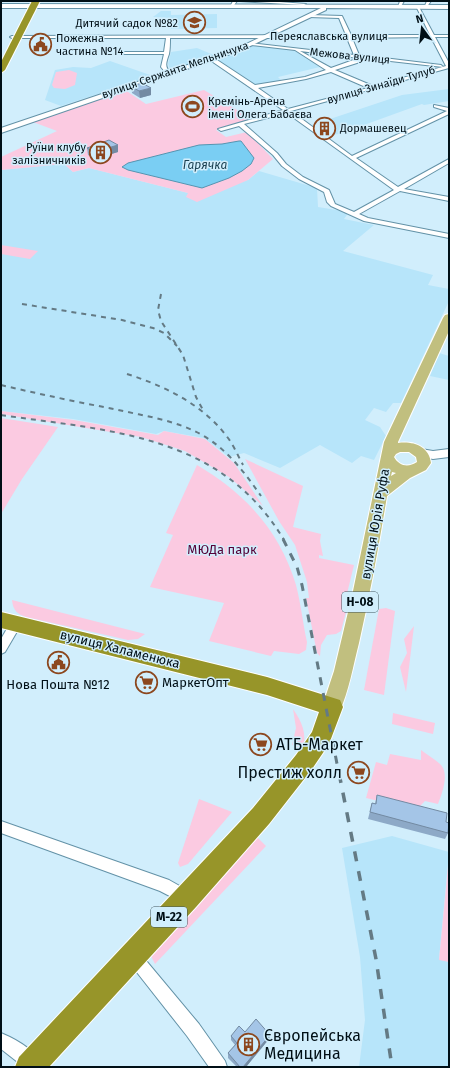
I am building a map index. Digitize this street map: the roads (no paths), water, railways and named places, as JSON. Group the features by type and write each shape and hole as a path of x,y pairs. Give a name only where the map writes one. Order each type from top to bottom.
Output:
{"highway":[{"path":"1,70 32,4"},
{"path":"1,58 15,38"},
{"name":"вулиця Халаменюка","path":"8,621 267,686 332,707"},
{"name":"М-22","path":"30,1065 187,898 261,816 304,762 321,737 332,707"}],"main road":[{"name":"вулиця Юрія Руфа","path":"332,707 340,682 362,591 380,494 392,442 449,318"},
{"name":"Н-08","path":"405,411 403,436 415,459"},
{"path":"398,447 415,459 397,468 388,461 389,454 398,447"},
{"path":"380,494 415,459"}],"street":[{"path":"242,1 304,4 328,7 340,4 400,7 449,7"},
{"path":"400,7 402,1"},
{"path":"425,7 428,1"},
{"path":"1,6 32,4 304,4"},
{"path":"254,88 306,78 358,61 360,57 348,36 340,4"},
{"name":"вулиця Сержанта Мельничука","path":"2,130 240,49 328,7"},
{"path":"417,7 449,66"},
{"path":"310,16 342,16"},
{"name":"Переяславська вулиця","path":"15,38 449,36"},
{"path":"168,37 167,53 163,63 163,68 169,74"},
{"path":"238,37 240,49"},
{"name":"Межова вулиця","path":"251,44 294,50 449,66"},
{"path":"294,50 324,67 373,88"},
{"path":"122,53 167,53"},
{"path":"212,59 397,189 449,199"},
{"name":"вулиця Зинаїди Тулуб","path":"221,129 449,66"},
{"path":"436,106 449,111"},
{"path":"352,158 449,111"},
{"path":"240,124 300,178 327,191 330,202 333,205 366,220 449,236"},
{"path":"355,214 449,161"},
{"path":"415,459 449,453"},
{"path":"415,459 449,456"},
{"path":"1,649 8,621"},
{"path":"1,827 164,885 187,898"},
{"path":"132,955 193,1030 219,1067"},
{"path":"1,1041 10,1045 30,1065"}],"water":[{"name":"Гарячка","path":"241,141 254,158 251,164 229,178 202,188 128,170 122,167 128,163 199,145 222,144"}],"railway":[{"path":"161,294 158,310 161,321 183,355 196,397 203,410"},
{"path":"22,304 122,320 153,328 164,333 177,346"},
{"path":"127,374 155,384 196,406 218,426 228,438 243,465"},
{"path":"1,385 160,419 192,430 220,447 242,470 261,496"},
{"path":"1,415 82,426 122,434 160,444 196,458 229,478 258,505 284,540"},
{"path":"283,539 297,567 302,585 339,774"},
{"path":"339,773 376,959 392,1067"}],"place":[{"name":"Дитячий садок №82","path":"194,23"},
{"name":"Пожежна частина №14","path":"40,44"},
{"name":"Кремінь-Арена імені Олега Бабаєва","path":"193,107"},
{"name":"Дормашевец","path":"324,128"},
{"name":"Руїни клубу залізничників","path":"101,153"},
{"name":"Нова Пошта №12","path":"58,662"},
{"name":"МаркетОпт","path":"147,682"},
{"name":"АТБ-Маркет","path":"261,744"},
{"name":"Престиж холл","path":"358,772"},
{"name":"Європейська Медицина","path":"249,1044"}],"park label":[{"name":"МЮДа парк","path":"222,549"}]}
